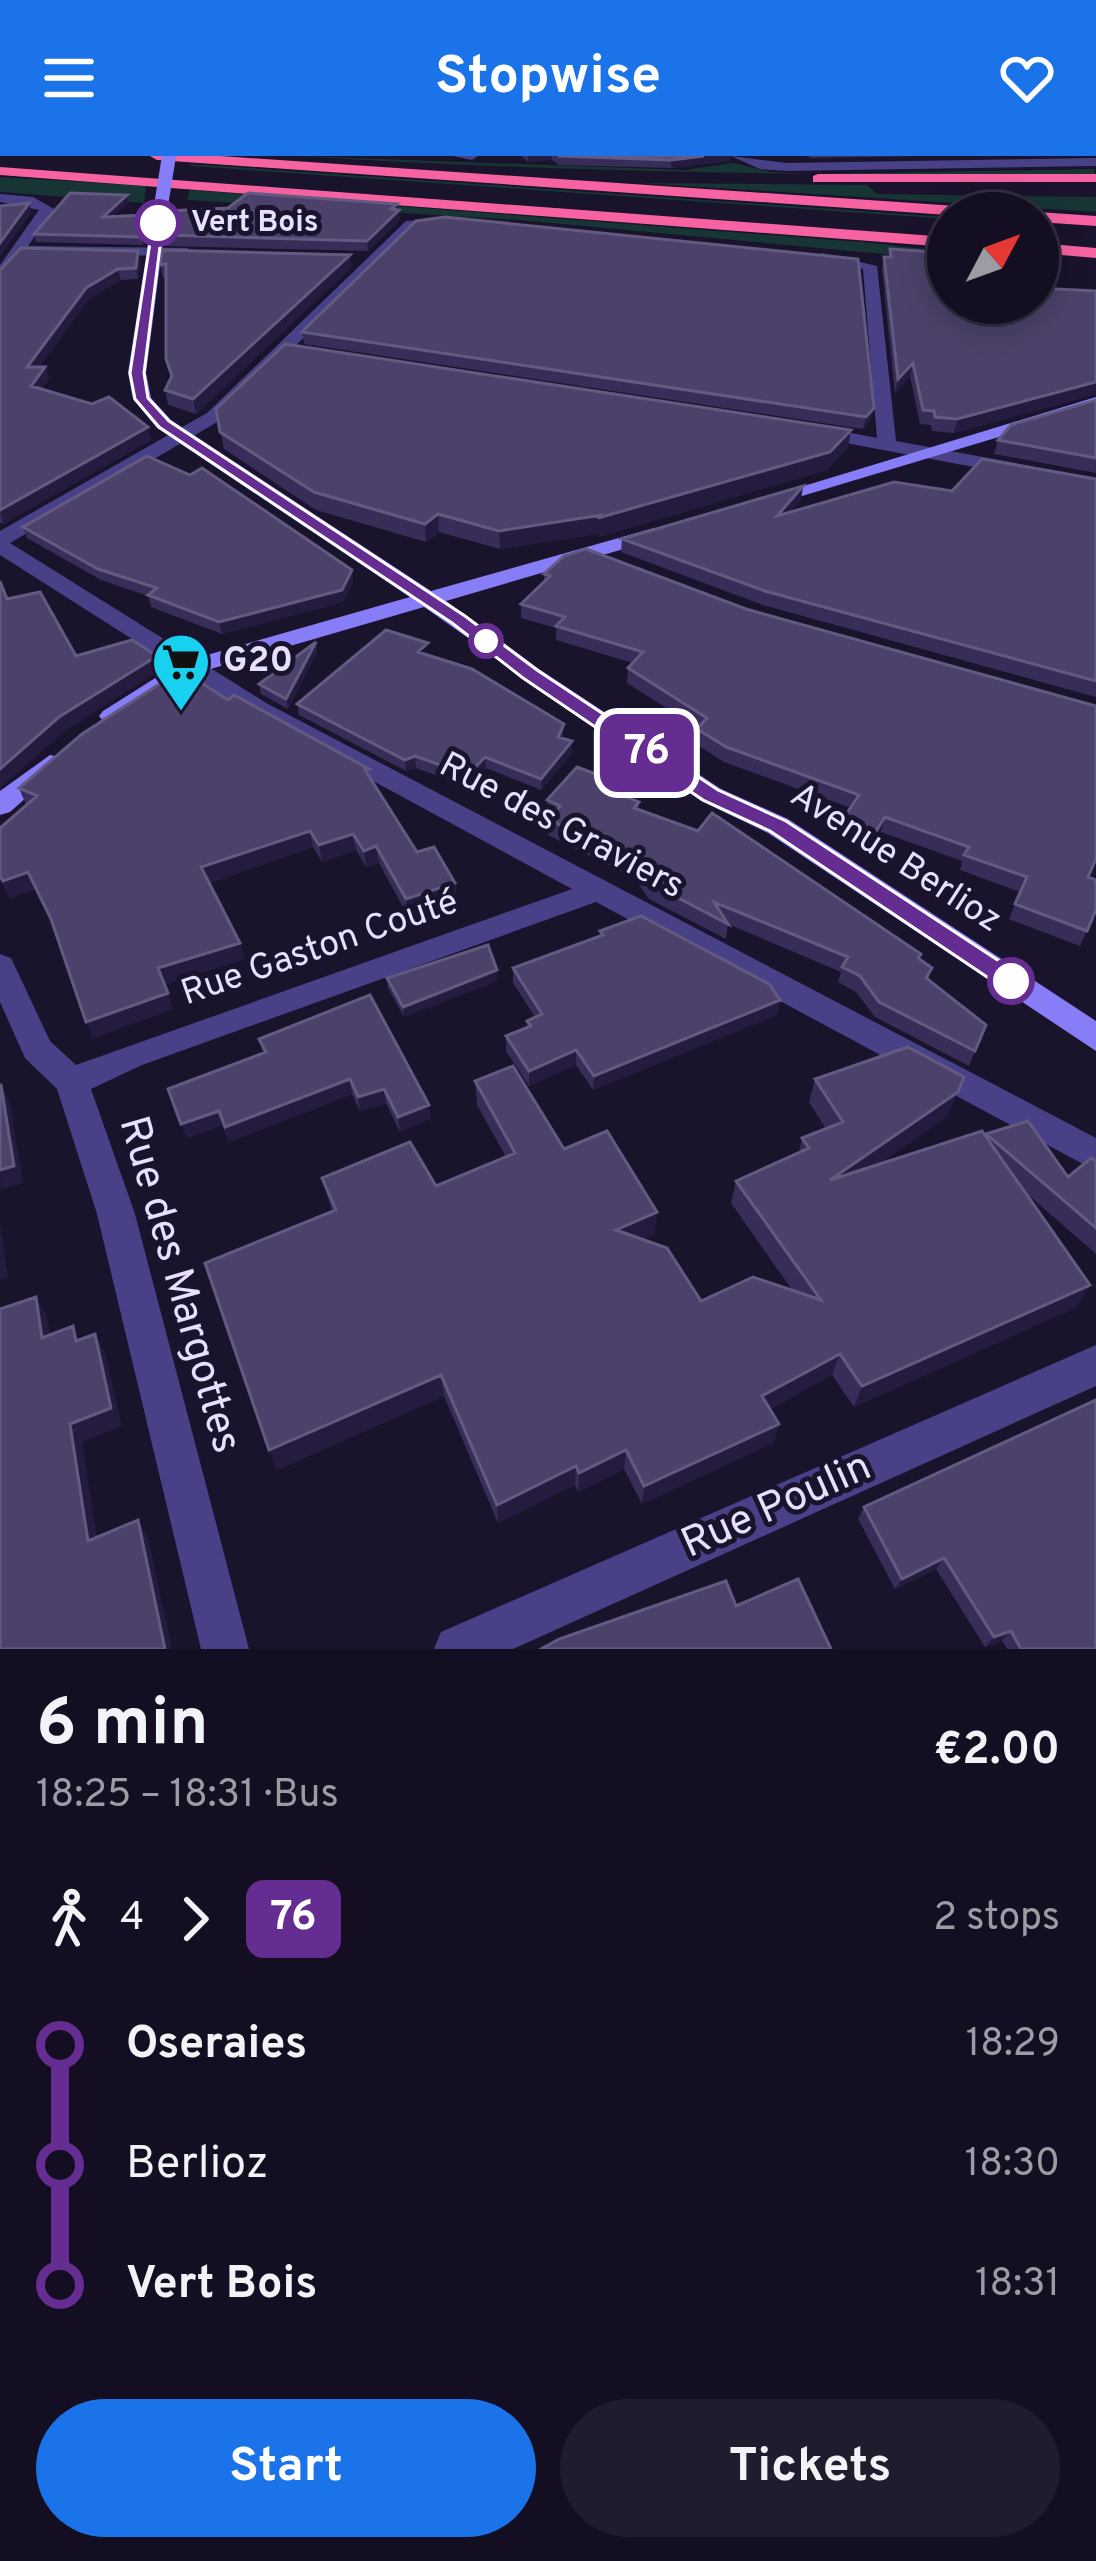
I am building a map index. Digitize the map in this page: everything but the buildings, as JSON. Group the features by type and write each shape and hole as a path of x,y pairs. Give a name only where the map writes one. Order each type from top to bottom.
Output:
{"highway":[{"path":"154,156 927,209"},
{"path":"0,159 927,232"},
{"path":"0,171 927,233"},
{"path":"485,179 522,174 1096,178"},
{"path":"1059,218 1096,221"},
{"path":"1059,233 1096,236"},
{"path":"1059,250 1096,253"}],"main road":[{"name":"Avenue Berlioz","path":"169,156 137,373 146,407 710,795 778,826 1092,1036"},
{"path":"743,508 1096,402"},
{"path":"0,806 85,734 188,668 678,526"}],"street":[{"path":"459,156 472,156"},
{"path":"737,156 764,166 787,167 1086,160"},
{"path":"0,198 28,200 47,209 1,272"},
{"path":"0,543 213,417 365,259 411,224 445,219 584,233"},
{"path":"19,250 204,253"},
{"path":"815,256 870,266 887,443"},
{"path":"282,350 320,355"},
{"path":"793,428 1096,484"},
{"name":"Rue des Graviers","path":"0,543 188,668 1096,1156"},
{"path":"592,552 632,569"},
{"name":"Rue Gaston Couté","path":"72,1082 153,1048 580,900 591,888"},
{"name":"Rue des Margottes","path":"0,966 37,1049 72,1082 116,1214 225,1649"},
{"name":"Rue Poulin","path":"458,1649 1096,1365"}],"green space":[{"path":"298,156 685,170 733,163 771,172 811,174 497,166"},
{"path":"190,164 927,218 191,166"},
{"path":"1094,169 1096,176 896,175 816,174"},
{"path":"0,177 146,186 144,203 0,192"},
{"path":"639,183 867,185 877,194 927,195 927,201"},
{"path":"190,190 874,243 927,249 927,258 519,220 187,200"},
{"path":"1059,196 1096,197 1096,212 1059,210"}],"bus line":[{"name":"76","path":"158,223 137,373 146,407 164,424 459,620 530,674 710,795 778,826 1011,981"}],"place":[{"name":"Vert Bois","path":"158,223"},
{"name":"G20","path":"181,713"}]}
